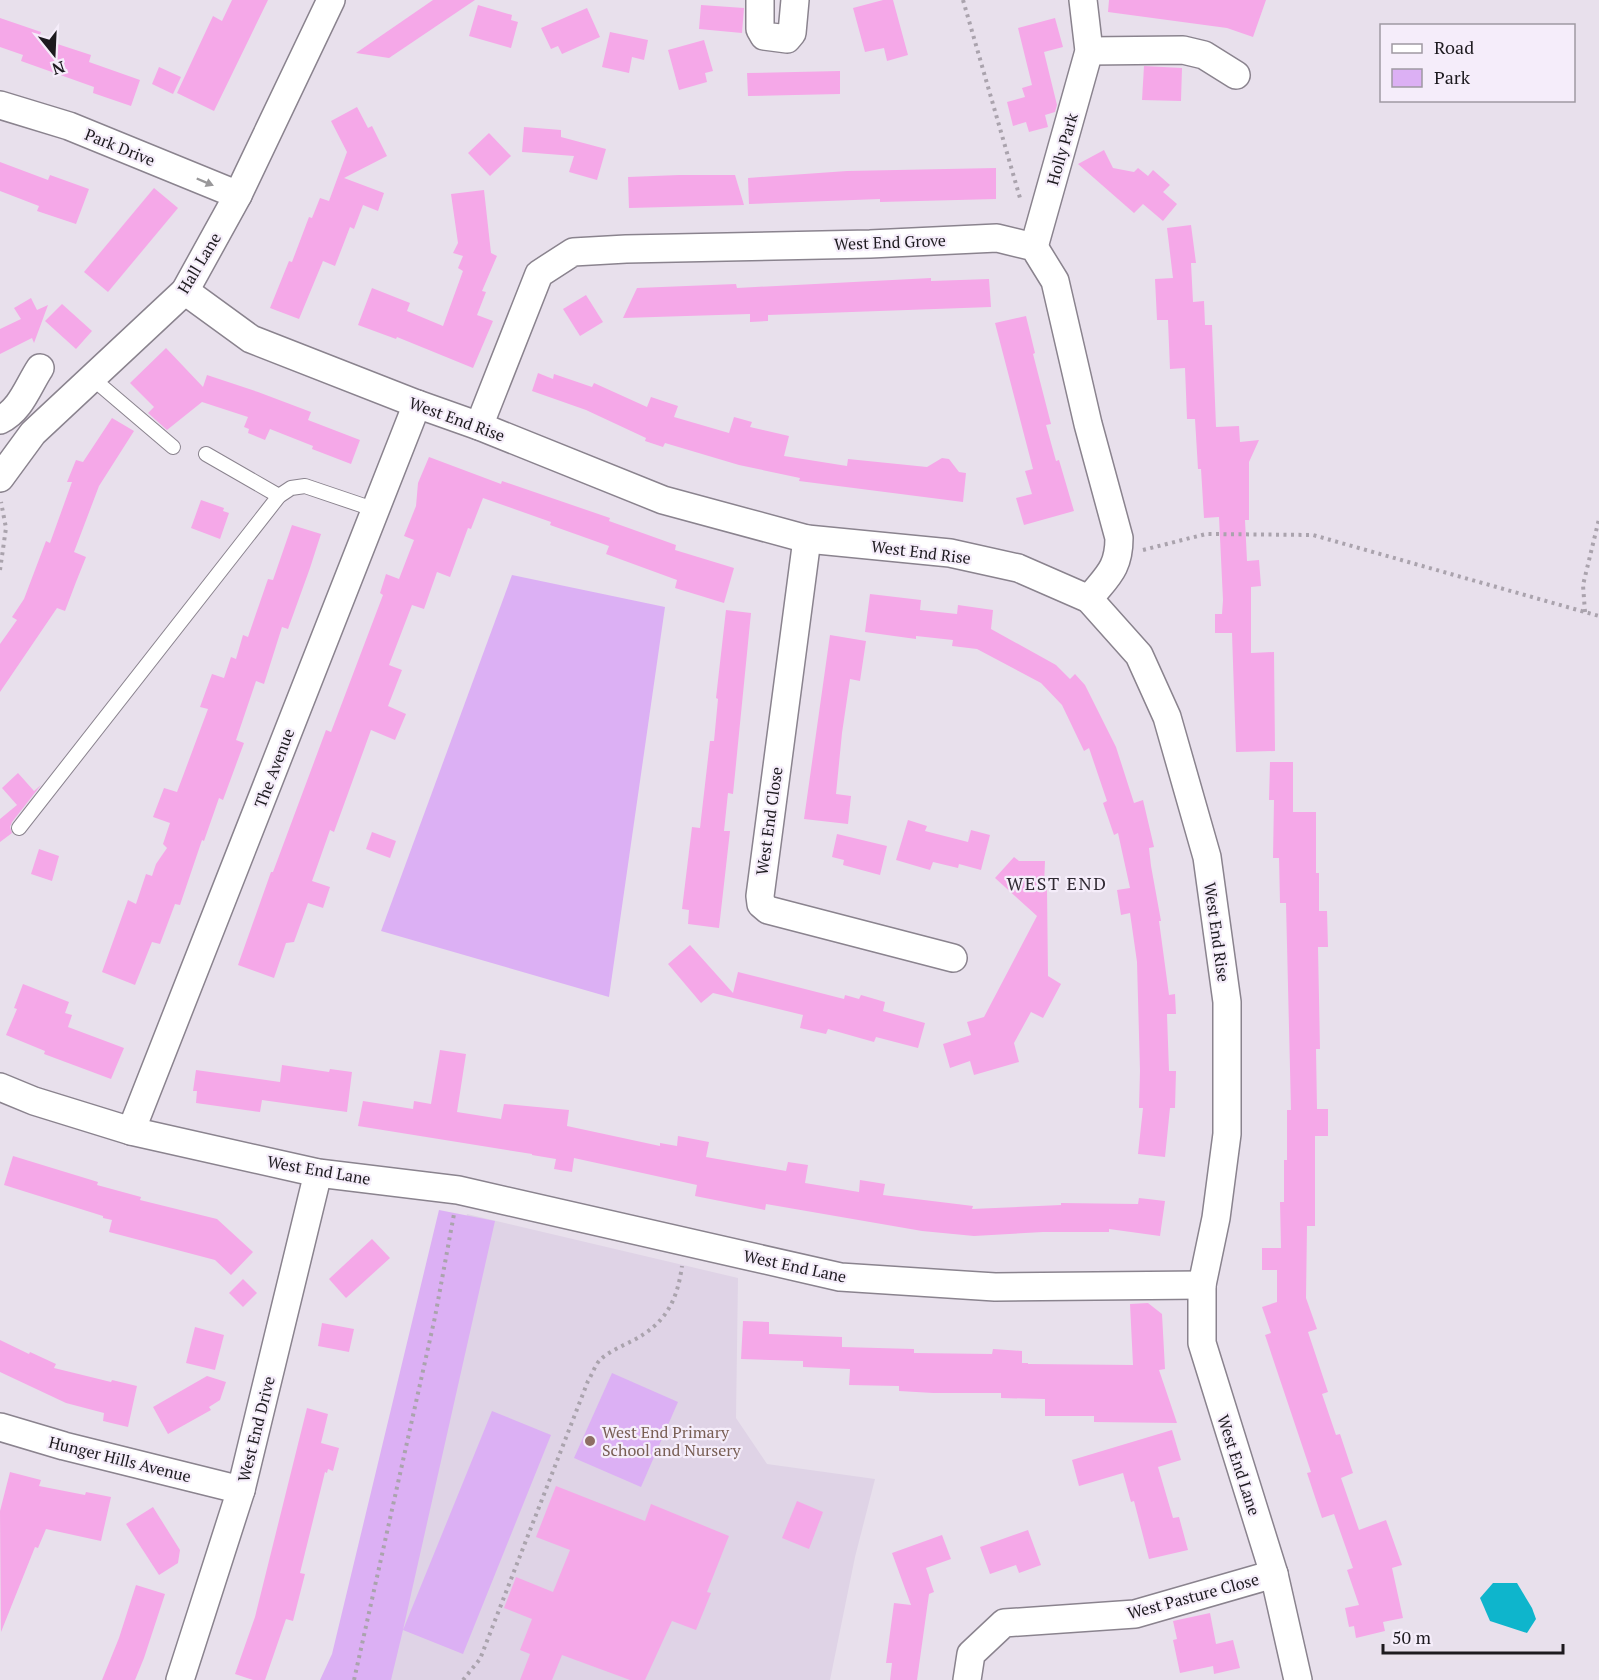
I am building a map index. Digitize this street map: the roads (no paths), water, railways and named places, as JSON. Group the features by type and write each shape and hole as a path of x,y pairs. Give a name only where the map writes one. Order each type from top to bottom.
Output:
{"street":[{"name":"Hall Lane","path":"0,478 33,434 185,291 238,195 331,0"},
{"path":"760,0 760,29 764,36 786,39 792,33 795,0"},
{"name":"Holly Park","path":"1034,247 1089,51 1083,0"},
{"path":"1089,51 1183,50 1204,55 1236,75"},
{"name":"Park Drive","path":"0,105 69,126 238,195"},
{"name":"West End Grove","path":"479,426 539,274 573,252 998,238 1034,247"},
{"path":"1034,247 1055,281 1088,424 1119,538 1119,556 1115,565 1089,599"},
{"name":"West End Rise","path":"185,291 251,339 479,426 663,500 807,539 950,553 1018,568 1089,599 1139,655 1167,717 1207,857 1227,1002 1227,1134 1216,1218 1202,1285"},
{"path":"0,420 10,415 21,402 40,368"},
{"name":"The Avenue","path":"131,1131 417,404"},
{"name":"West End Close","path":"807,539 760,896 761,904 768,910 953,958"},
{"name":"West End Lane","path":"0,1087 34,1101 131,1131 318,1173 458,1190 840,1277 995,1287 1202,1285 1202,1343 1274,1574 1298,1680"},
{"name":"West End Drive","path":"180,1680 241,1490 318,1173"},
{"name":"Hunger Hills Avenue","path":"0,1427 64,1446 241,1490"},
{"name":"West Pasture Close","path":"967,1680 971,1654 1004,1623 1135,1614 1274,1574"}],"lane":[{"path":"92,378 173,447"},
{"path":"206,454 279,496"},
{"path":"19,828 279,496 291,488 305,486 376,510"}],"water":[{"path":"1493,1583 1517,1583 1536,1619 1527,1633 1490,1621 1480,1598"}],"place":[{"name":"West End Primary School and Nursery","path":"590,1441"}],"district":[{"name":"WEST END","path":"1057,883"}]}
